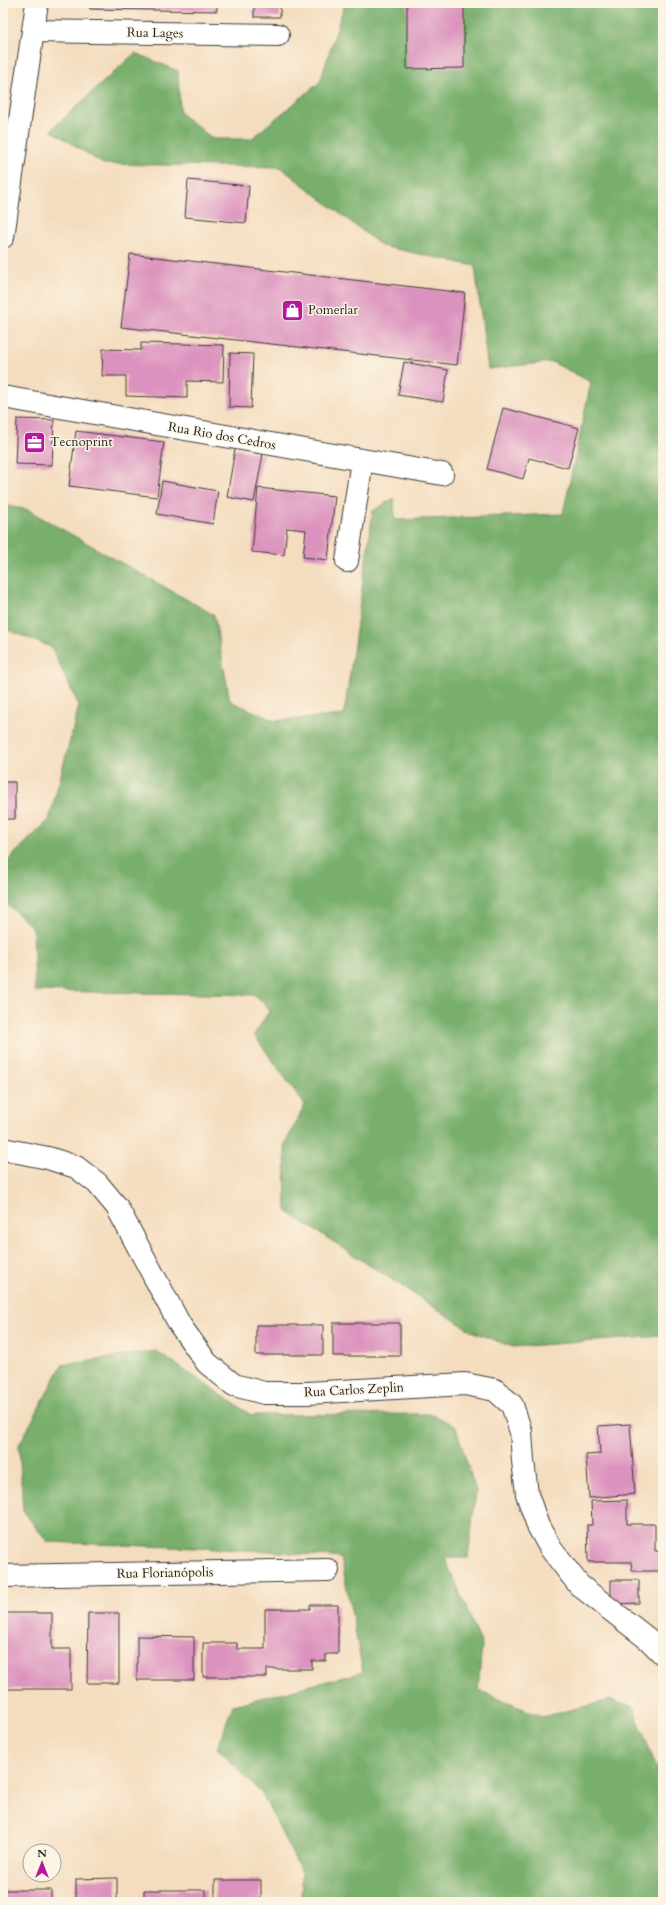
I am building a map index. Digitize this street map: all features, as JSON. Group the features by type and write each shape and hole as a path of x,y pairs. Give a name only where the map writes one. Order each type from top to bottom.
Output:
{"street":[{"path":"3,237 37,3"},
{"name":"Rua Lages","path":"33,31 278,35"},
{"name":"Rua Rio dos Cedros","path":"3,397 442,474"},
{"path":"347,561 362,460"},
{"name":"Rua Carlos Zeplin","path":"3,1149 48,1158 76,1167 97,1183 116,1207 180,1325 208,1363 234,1385 264,1394 308,1394 465,1384 495,1390 512,1405 521,1432 527,1494 538,1526 551,1549 579,1585 648,1639 663,1654"},
{"name":"Rua Florianópolis","path":"3,1576 328,1570"}],"green space":[{"path":"345,3 663,3 663,1336 513,1347 471,1331 286,1211 285,1144 305,1105 254,1035 270,1010 255,995 35,991 33,928 3,900 3,865 49,820 79,706 51,647 3,628 3,508 5,505 28,510 214,615 230,701 275,721 344,715 373,511 394,498 395,520 563,514 591,382 552,362 488,369 475,266 382,246 280,167 103,164 51,130 135,53 178,71 180,113 213,139 251,139 320,82"},
{"path":"156,1351 251,1415 430,1414 455,1425 476,1491 468,1558 445,1558 482,1645 478,1690 542,1717 610,1700 633,1707 663,1784 663,1902 301,1902 302,1873 262,1794 217,1748 233,1705 363,1672 341,1558 269,1551 48,1542 23,1511 19,1445 62,1365"}],"building":[{"path":"90,3 217,3 217,11 90,9"},
{"path":"254,3 280,3 280,17 254,17"},
{"path":"407,3 464,3 464,68 407,69"},
{"path":"188,180 249,186 246,223 185,217"},
{"name":"Pomerlar","path":"130,254 465,293 457,365 121,327"},
{"path":"141,343 224,345 223,382 187,381 187,398 126,396 126,376 102,376 103,349 141,350"},
{"path":"230,353 253,354 251,408 229,407"},
{"path":"404,362 448,370 443,402 398,395"},
{"path":"503,408 579,428 568,468 529,458 523,479 487,469"},
{"name":"Tecnoprint","path":"17,419 54,420 52,465 15,464"},
{"path":"76,431 164,442 157,497 69,486"},
{"path":"235,449 263,454 254,502 227,497"},
{"path":"162,481 218,491 213,524 157,514"},
{"path":"258,488 335,496 328,560 303,557 306,530 287,528 284,555 252,552"},
{"path":"3,782 15,782 15,819 3,819"},
{"path":"333,1323 400,1323 400,1356 333,1356"},
{"path":"256,1325 323,1325 323,1355 256,1355"},
{"path":"630,1424 635,1494 589,1498 586,1455 600,1454 598,1426"},
{"path":"627,1500 627,1524 655,1524 655,1551 663,1551 663,1571 632,1571 631,1562 588,1562 587,1525 592,1525 591,1501"},
{"path":"611,1580 639,1580 639,1603 611,1604"},
{"path":"310,1605 338,1605 338,1654 326,1654 326,1661 312,1661 312,1669 267,1669 267,1677 203,1677 203,1643 237,1643 237,1649 265,1649 265,1609 310,1609"},
{"path":"3,1613 52,1613 52,1649 71,1649 71,1689 3,1689"},
{"path":"88,1613 119,1613 119,1683 87,1683"},
{"path":"137,1636 194,1637 194,1680 137,1680"},
{"path":"117,1878 117,1902 76,1902 76,1879"},
{"path":"215,1880 261,1880 261,1902 215,1902"},
{"path":"3,1890 51,1890 51,1902 3,1902"},
{"path":"144,1890 206,1890 206,1902 144,1902"}],"place":[{"name":"Pomerlar","path":"293,310"},
{"name":"Tecnoprint","path":"35,442"}]}
